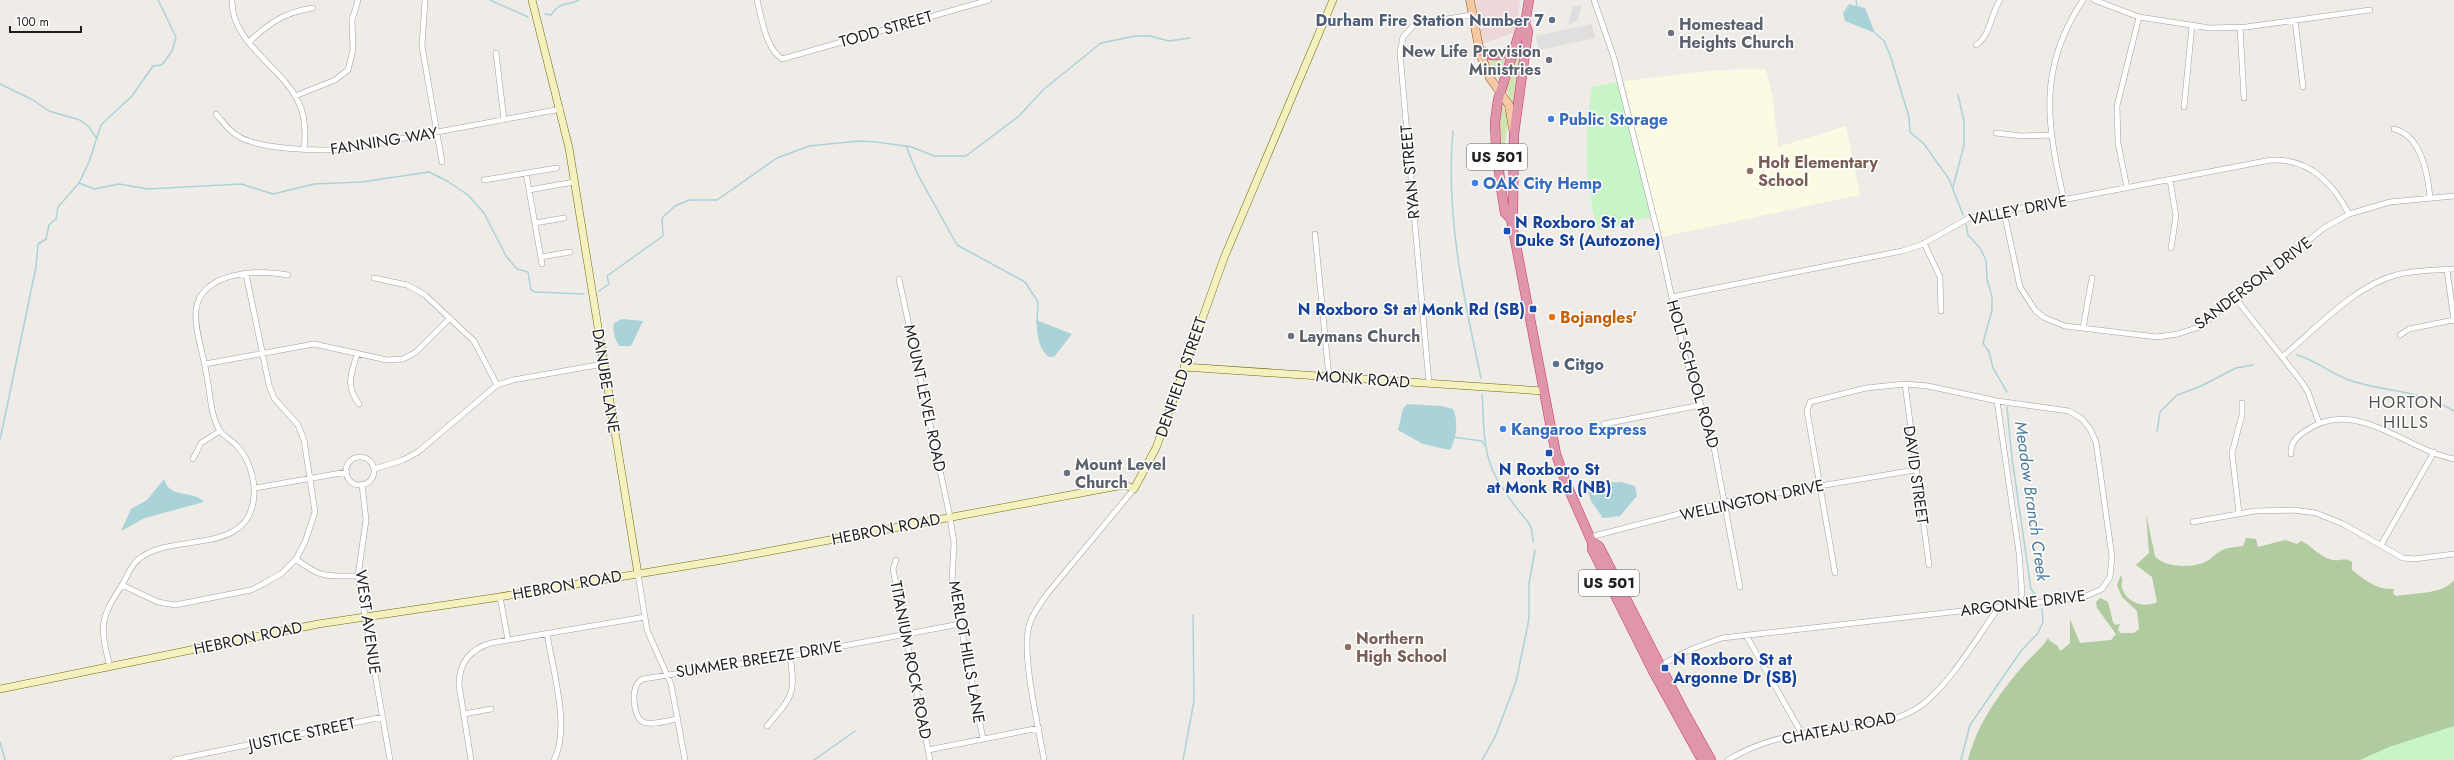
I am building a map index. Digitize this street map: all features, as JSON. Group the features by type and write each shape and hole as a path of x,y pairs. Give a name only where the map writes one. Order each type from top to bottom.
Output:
{"highway":[{"name":"US 501","path":"1511,219 1505,213 1496,147 1496,109 1520,31 1525,24 1529,0"},
{"name":"US 501","path":"1525,24 1528,32 1514,134 1513,211 1511,219 1543,391 1559,464 1591,540 1592,549 1653,672 1702,760"},
{"path":"1478,49 1488,55 1496,56 1516,47"},
{"name":"US 501","path":"1591,540 1599,546 1681,706 1711,760"},
{"path":"1633,630 1638,632 1655,665 1661,665"},
{"path":"1653,672 1660,674 1673,700 1681,706"}],"main road":[{"path":"1470,0 1478,49 1487,72 1509,105 1514,134"}],"street":[{"path":"232,0 236,21 249,42 295,96 300,107 305,127 304,149"},
{"path":"295,96 335,80 348,70 353,50 352,20 358,0"},
{"path":"425,0 422,46 442,162"},
{"name":"DANUBE LANE","path":"532,0 561,109 645,616 648,630 668,674 685,760"},
{"name":"TODD STREET","path":"757,0 770,43 775,54 782,59 989,0"},
{"name":"DENFIELD STREET","path":"1044,760 1038,728 1028,652 1028,631 1031,619 1047,594 1134,489 1156,448 1229,246 1333,0"},
{"name":"HOLT SCHOOL ROAD","path":"1594,0 1614,58 1672,297 1684,353 1713,442 1740,588"},
{"path":"1976,45 1984,37 1994,9 2000,0"},
{"path":"2064,200 2051,135 2049,93 2056,56 2070,20 2083,0"},
{"path":"2094,0 2139,17 2192,26 2240,27 2370,10"},
{"path":"249,42 275,19 292,12 313,8"},
{"name":"RYAN STREET","path":"1429,384 1400,53 1403,38 1414,24 1472,15"},
{"path":"2127,188 2118,143 2117,106 2139,17"},
{"path":"2295,20 2303,87"},
{"path":"2184,107 2192,26"},
{"path":"2240,27 2244,98"},
{"path":"496,53 504,120"},
{"name":"FANNING WAY","path":"216,114 230,131 246,140 304,149 345,149 561,109"},
{"path":"2394,129 2400,130 2416,146 2423,163 2430,198"},
{"path":"1996,133 2028,136 2051,135"},
{"name":"VALLEY DRIVE","path":"1672,297 1902,251 1924,243 1967,219 2276,160 2306,166 2327,180 2340,197 2349,214"},
{"path":"484,180 556,168"},
{"path":"526,173 542,264"},
{"path":"2170,180 2176,216 2171,248"},
{"path":"529,190 574,182"},
{"name":"SANDERSON DRIVE","path":"2004,212 2018,281 2030,304 2039,314 2065,326 2165,337 2199,327 2324,228 2349,214 2390,202 2454,196"},
{"path":"535,223 564,218"},
{"path":"1316,234 1329,377"},
{"path":"1924,243 1940,277 1941,311"},
{"path":"541,257 570,252"},
{"path":"2282,357 2358,294 2377,282 2405,273 2454,269"},
{"path":"2400,335 2409,329 2454,321 2447,270"},
{"path":"110,667 103,640 103,622 108,606 136,562 149,552 226,536 236,530 249,516 254,499 255,488 245,456 220,431 214,412 196,318 200,298 216,281 264,271 288,275"},
{"path":"122,585 158,602 175,605 251,590 282,573 296,559 306,542 315,512 311,478 302,433 298,425 274,398 269,385 246,274"},
{"path":"374,278 416,288 474,341 497,385"},
{"name":"MOUNT LEVEL ROAD","path":"899,278 950,517"},
{"path":"2083,328 2092,278"},
{"path":"2236,299 2308,392 2319,423"},
{"path":"205,364 262,352 314,344 387,360 403,359 416,352 450,318"},
{"path":"357,354 349,384 351,392 359,404"},
{"path":"374,469 403,460 418,452 497,385 520,378 603,364"},
{"name":"MONK ROAD","path":"1184,367 1543,391"},
{"name":"ARGONNE DRIVE","path":"1661,665 1709,641 1746,635 2086,596 2099,591 2110,577 2112,557 2096,442 2090,429 2082,419 2069,411 1997,401 1928,386 1904,384 1866,388 1810,402 1807,411 1820,486"},
{"name":"DAVID STREET","path":"1904,384 1929,565"},
{"path":"1997,401 2019,553 2022,594 2018,604"},
{"path":"2239,513 2232,453 2242,415 2242,403"},
{"path":"1604,424 1701,405"},
{"path":"2290,454 2292,444 2299,435 2319,423 2344,418 2357,420 2454,459"},
{"path":"193,459 201,443 220,431"},
{"path":"2381,545 2434,452"},
{"path":"357,458 366,458 374,469 370,480 362,484 353,482 347,472 349,462 357,458"},
{"name":"WELLINGTON DRIVE","path":"1591,540 1725,502 1915,470"},
{"path":"255,488 347,472"},
{"name":"WEST AVENUE","path":"362,484 366,520 358,576 390,760"},
{"name":"HEBRON ROAD","path":"0,689 365,616 500,597 638,574 1118,486 1125,485 1134,489"},
{"path":"1820,486 1835,573"},
{"path":"2193,522 2239,513 2274,509 2316,513 2359,531 2403,558 2414,559 2454,554"},
{"name":"MERLOT HILLS LANE","path":"950,517 954,543 952,581 983,738"},
{"path":"296,559 313,572 323,576 358,576"},
{"name":"TITANIUM ROCK ROAD","path":"896,560 893,569 930,760"},
{"path":"500,597 508,640"},
{"name":"CHATEAU ROAD","path":"1728,760 1742,752 1767,742 1802,734 1872,724 1895,718 1921,705 1948,677 1998,607"},
{"path":"471,760 459,676 466,660 479,647 508,640 645,616"},
{"name":"SUMMER BREEZE DRIVE","path":"678,719 648,723 642,722 637,714 633,691 635,685 643,678 790,656 960,624"},
{"path":"546,633 563,729 560,745 554,760"},
{"path":"1746,635 1802,734"},
{"path":"767,726 790,698 794,682 790,656"},
{"path":"464,714 491,709"},
{"name":"JUSTICE STREET","path":"174,760 383,717"},
{"path":"928,750 1038,728"}],"shaded area":[{"path":"1476,0 1520,0 1516,32 1482,44"},
{"path":"1582,5 1577,21 1568,25 1573,7"},
{"path":"1592,24 1595,38 1538,50 1536,36"},
{"name":"Holt Elementary School","path":"1766,69 1773,98 1778,147 1846,126 1860,195 1661,237 1624,81 1719,70"}],"green space":[{"path":"1522,39 1524,39 1514,105 1506,89"},
{"path":"1508,56 1500,80 1499,80 1487,58"},
{"path":"1617,82 1651,217 1598,230 1593,212 1588,177 1587,141 1589,105 1592,87"},
{"path":"1502,102 1508,119 1504,153 1505,189 1498,136"},
{"path":"2146,514 2155,556 2159,560 2171,565 2186,566 2205,562 2222,550 2243,546 2246,538 2256,539 2258,547 2285,540 2297,544 2301,541 2329,559 2345,559 2352,562 2352,570 2366,581 2382,588 2394,589 2393,593 2396,596 2435,591 2449,585 2454,580 2454,760 1968,760 1977,734 1990,709 2006,686 2027,661 2048,638 2058,646 2059,650 2062,650 2070,643 2070,619 2080,643 2111,640 2116,634 2097,608 2096,602 2100,598 2108,602 2113,622 2115,625 2120,624 2118,630 2121,633 2134,633 2139,629 2137,611 2122,597 2117,585 2121,575 2124,593 2132,601 2147,605 2157,602 2152,577 2136,565 2149,553"},
{"path":"2454,726 2454,760 2360,760 2389,747"}],"water":[{"path":"1849,4 1865,8 1875,33 1845,21 1843,13"},
{"path":"622,319 643,321 631,346 619,346 615,338 613,329 614,323"},
{"path":"1036,320 1072,334 1054,357 1049,357 1040,345"},
{"path":"1407,404 1442,406 1453,409 1456,419 1456,430 1454,441 1450,450 1423,444 1398,430 1403,409"},
{"path":"164,479 171,490 194,496 204,502 145,518 121,531 131,509 147,500"},
{"path":"1621,482 1635,486 1637,496 1620,516 1603,518 1591,501 1587,486 1595,483"}],"waterway":[{"path":"0,440 36,267 38,244 46,239 49,225 56,219 58,207 79,183 89,162 101,125 132,96 153,66 162,65 172,51 176,37 158,0"},
{"path":"490,0 528,17"},
{"path":"545,14 551,15 558,7 579,0"},
{"path":"1856,0 1857,5"},
{"path":"1874,32 1884,41 1890,55 1909,117 1910,132 1924,144 1949,179 1963,215"},
{"path":"599,291 609,284 607,276 663,236 662,218 675,206 689,200 717,200 777,158 809,146 859,141 912,147 934,156 966,156 1019,116 1044,89 1101,43 1135,36 1150,36 1169,41 1190,38"},
{"path":"0,84 33,100 49,111 80,120 89,127 97,139"},
{"path":"1953,187 1964,145 1964,121 1958,95"},
{"path":"1453,131 1451,162 1454,224 1468,318 1481,378"},
{"path":"906,146 918,175 957,245 1025,282 1038,302 1037,322"},
{"path":"79,183 94,189 119,184 148,189 241,184 273,194 314,184 362,182 429,172 447,181 468,195 484,213 506,256 517,269 528,272 531,290 535,292 584,294"},
{"path":"1966,224 1968,235 1980,248 1986,260 1987,279 1992,297 1992,310 1983,343 1989,352 1993,368 2007,392"},
{"path":"2297,355 2311,360 2345,379 2415,395 2441,404 2454,411"},
{"path":"2157,432 2160,412 2177,395 2199,387 2236,368 2253,365"},
{"path":"1482,394 1486,448 1492,469 1509,497 1530,525 1533,542"},
{"name":"Meadow Branch Creek","path":"2007,407 2012,458 2031,589 2037,597"},
{"path":"1453,437 1482,441 1484,445"},
{"path":"1482,760 1495,737 1516,682 1529,619 1529,584 1535,550"},
{"name":"Meadow Branch Creek","path":"1961,760 1970,725 2021,651 2038,633 2043,622 2042,609"},
{"path":"1183,760 1194,701 1193,615"},
{"path":"814,760 855,731"},
{"path":"0,742 5,760"}],"place":[{"name":"Durham Fire Station Number 7","path":"1552,20"},
{"name":"Homestead Heights Church","path":"1671,33"},
{"name":"New Life Provision Ministries","path":"1549,60"},
{"name":"Public Storage","path":"1551,119"},
{"name":"Holt Elementary School","path":"1750,171"},
{"name":"OAK City Hemp","path":"1475,183"},
{"name":"N Roxboro St at Duke St (Autozone)","path":"1507,231"},
{"name":"N Roxboro St at Monk Rd (SB)","path":"1533,309"},
{"name":"Bojangles'","path":"1552,317"},
{"name":"Laymans Church","path":"1291,336"},
{"name":"Citgo","path":"1556,364"},
{"name":"Kangaroo Express","path":"1503,429"},
{"name":"N Roxboro St at Monk Rd (NB)","path":"1549,453"},
{"name":"Mount Level Church","path":"1067,473"},
{"name":"Northern High School","path":"1348,647"},
{"name":"N Roxboro St at Argonne Dr (SB)","path":"1665,668"}],"district":[{"name":"HORTON HILLS","path":"2406,412"}]}
